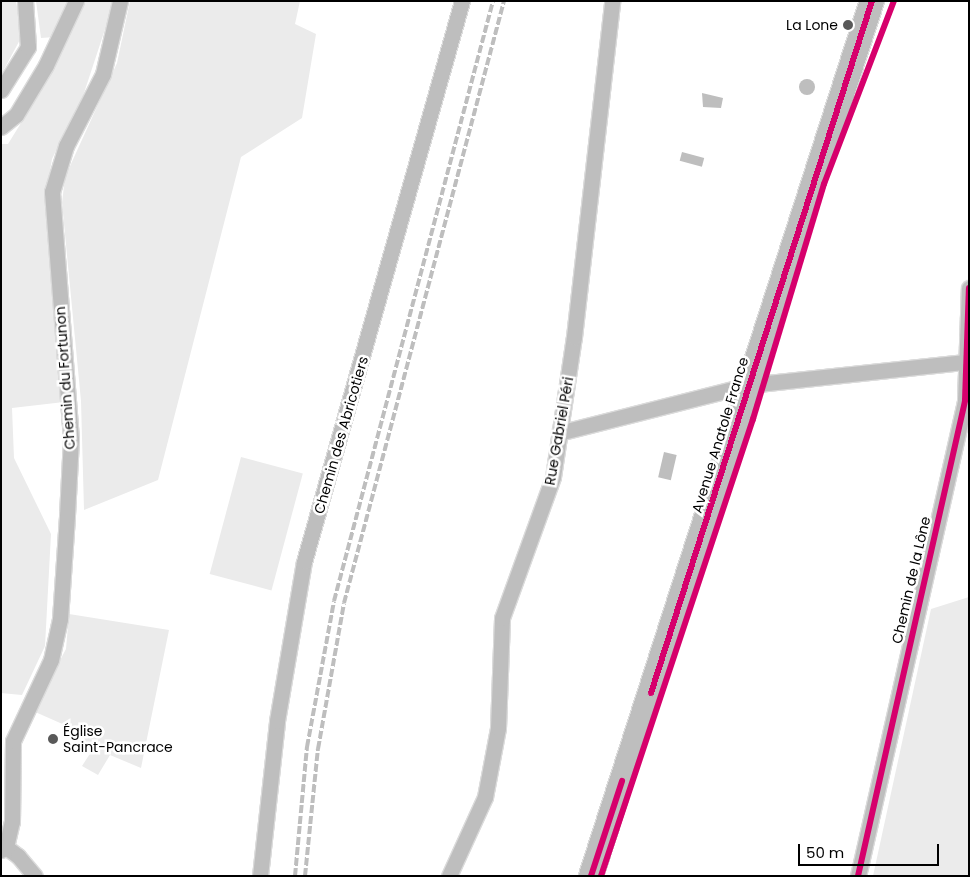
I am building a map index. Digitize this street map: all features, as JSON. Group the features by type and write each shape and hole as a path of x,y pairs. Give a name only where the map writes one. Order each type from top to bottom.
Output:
{"main road":[{"name":"Avenue Anatole France","path":"591,876 872,1"}],"street":[{"path":"1,90 28,48 25,1"},
{"path":"1,127 16,115 41,74 76,1"},
{"name":"Chemin du Fortunon","path":"4,848 12,822 13,741 51,660 62,591 71,439 52,192 66,146 103,74 120,1"},
{"name":"Chemin des Abricotiers","path":"260,876 277,721 304,562 462,1"},
{"name":"Rue Gabriel Péri","path":"449,876 486,797 498,728 502,618 547,495 559,433 612,1"},
{"name":"Chemin de la Lône","path":"858,876 965,400 969,288"},
{"path":"559,433 749,385 965,362"},
{"path":"4,848 34,876"}],"shaded area":[{"path":"1,1 16,1 22,36 1,75"},
{"path":"36,1 70,1 55,37 41,38"},
{"path":"86,1 111,1 112,8 83,96 52,159 46,195 64,402 12,408 14,458 51,534 45,646 22,695 1,693 1,144 8,144 29,110"},
{"path":"130,1 300,1 295,24 316,34 302,118 241,157 158,480 84,510 81,401 62,203 65,177 117,63"},
{"path":"807,79 813,81 815,87 813,93 807,95 801,93 799,87 801,81"},
{"path":"702,93 723,98 721,108 703,107"},
{"path":"682,152 704,158 702,167 680,161"},
{"path":"664,452 677,455 671,480 658,477"},
{"path":"241,457 303,474 272,590 210,574"},
{"path":"969,597 969,876 873,876 931,609"},
{"path":"69,614 169,630 141,768 110,755 98,775 82,766 93,749 82,744 85,734 33,711 66,649"}],"railway":[{"path":"295,876 307,747 334,601 493,1"},
{"path":"305,876 318,749 344,603 504,1"}],"cycle path":[{"path":"651,693 872,1"},
{"path":"601,876 753,419 824,184 894,1"},
{"path":"858,876 965,400 969,288"},
{"path":"591,876 622,781"}],"place":[{"name":"La Lone","path":"848,25"},
{"name":"Église Saint-Pancrace","path":"53,739"}]}
